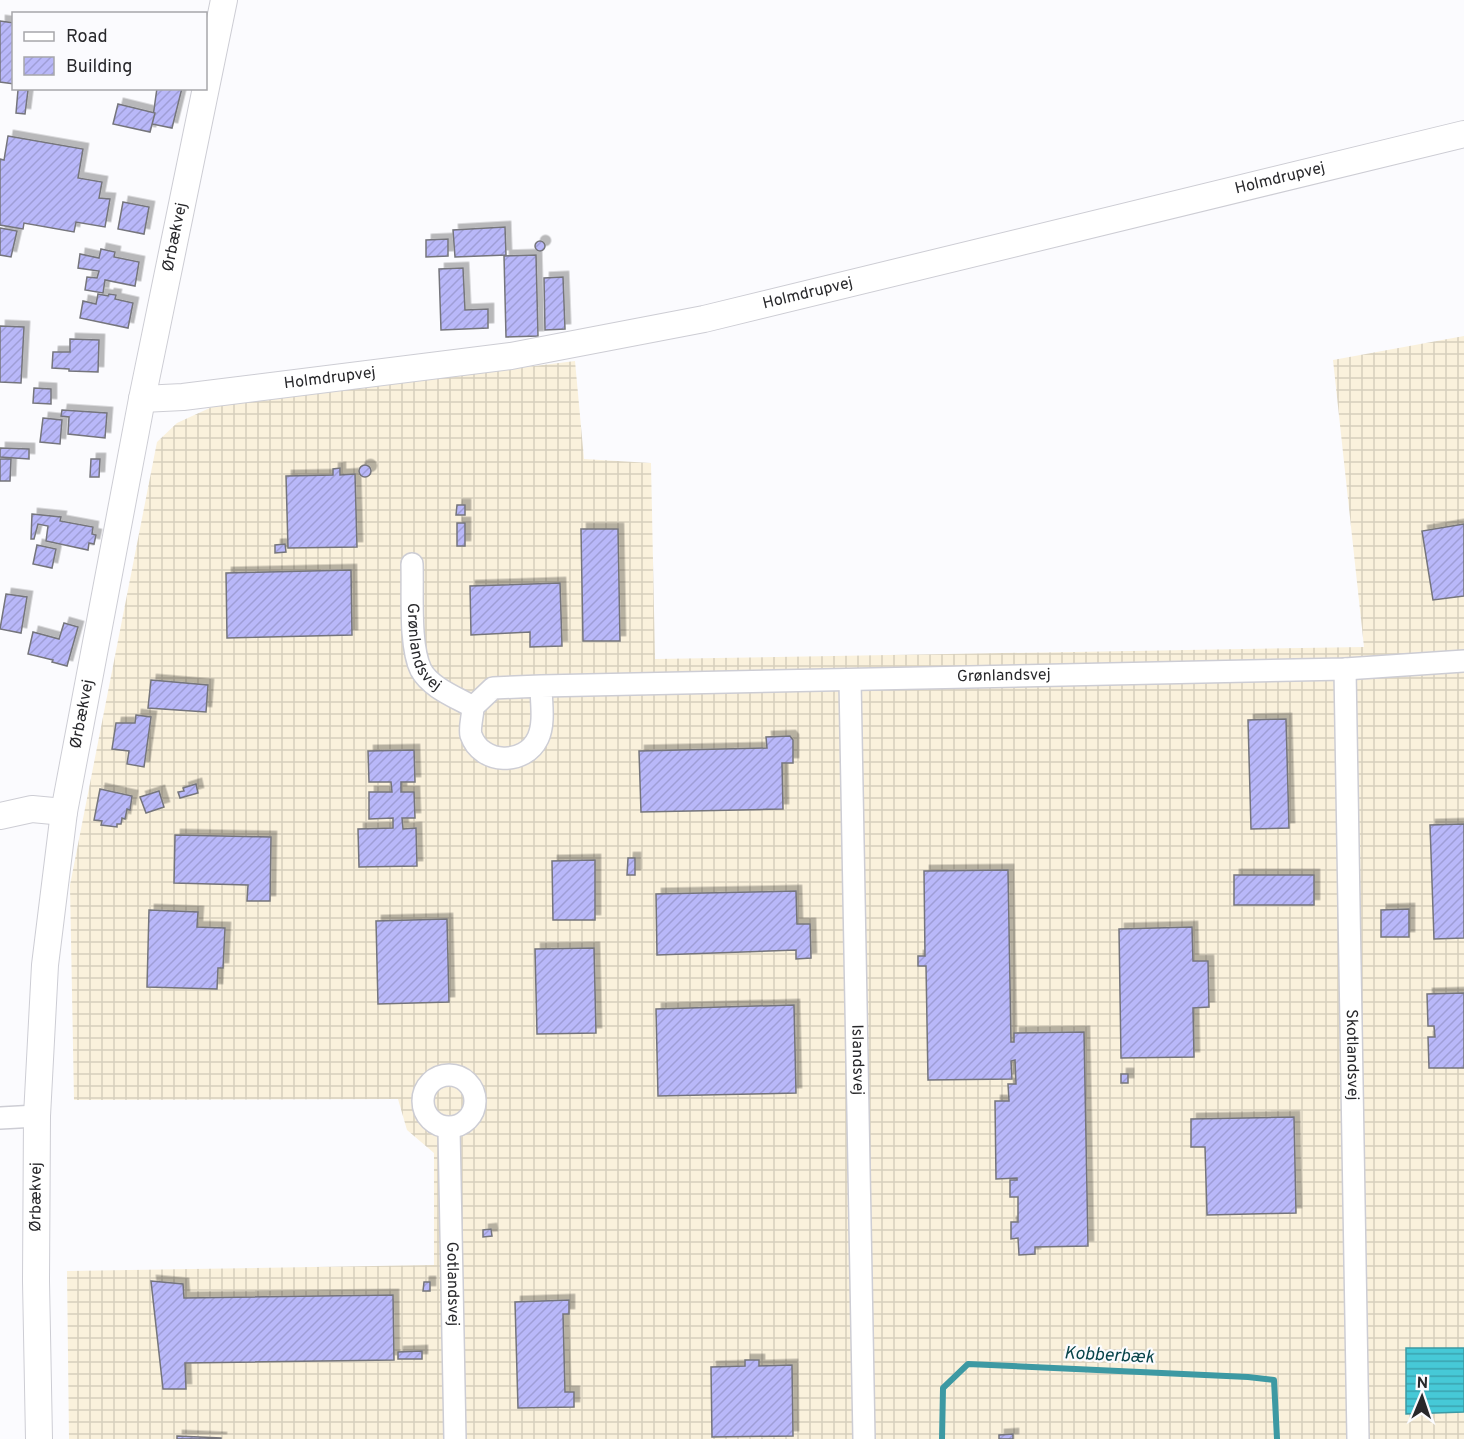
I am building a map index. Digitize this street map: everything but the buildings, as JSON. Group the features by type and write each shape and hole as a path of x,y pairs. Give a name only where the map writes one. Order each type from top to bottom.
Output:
{"street":[{"name":"Ørbækvej","path":"207,83 224,0"},
{"name":"Ørbækvej","path":"39,1439 36,1281 37,1116 45,965 64,812 142,399 206,90"},
{"name":"Holmdrupvej","path":"142,399 183,397 511,356 704,319 1464,134"},
{"name":"Grønlandsvej","path":"412,564 414,645 422,671 438,688 473,707 493,688 1345,669 1464,661"},
{"name":"Skotlandsvej","path":"1345,669 1358,1439"},
{"name":"Islandsvej","path":"850,680 864,1439"},
{"path":"473,707 471,734 484,754 502,760 525,753 537,739 542,722 541,686"},
{"path":"0,816 32,809 64,812"},
{"path":"0,1118 37,1116"},
{"name":"Gotlandsvej","path":"449,1128 455,1439"}],"shaded area":[{"path":"1464,336 1464,1439 69,1439 67,1271 434,1265 434,1153 407,1130 398,1099 74,1100 70,885 157,442 177,423 214,406 575,361 584,459 651,463 655,659 1364,647 1333,360"}],"water":[{"path":"1406,1348 1464,1348 1464,1412 1406,1414"}],"waterway":[{"name":"Kobberbæk","path":"942,1439 943,1388 968,1364 1274,1380 1277,1439"}]}
